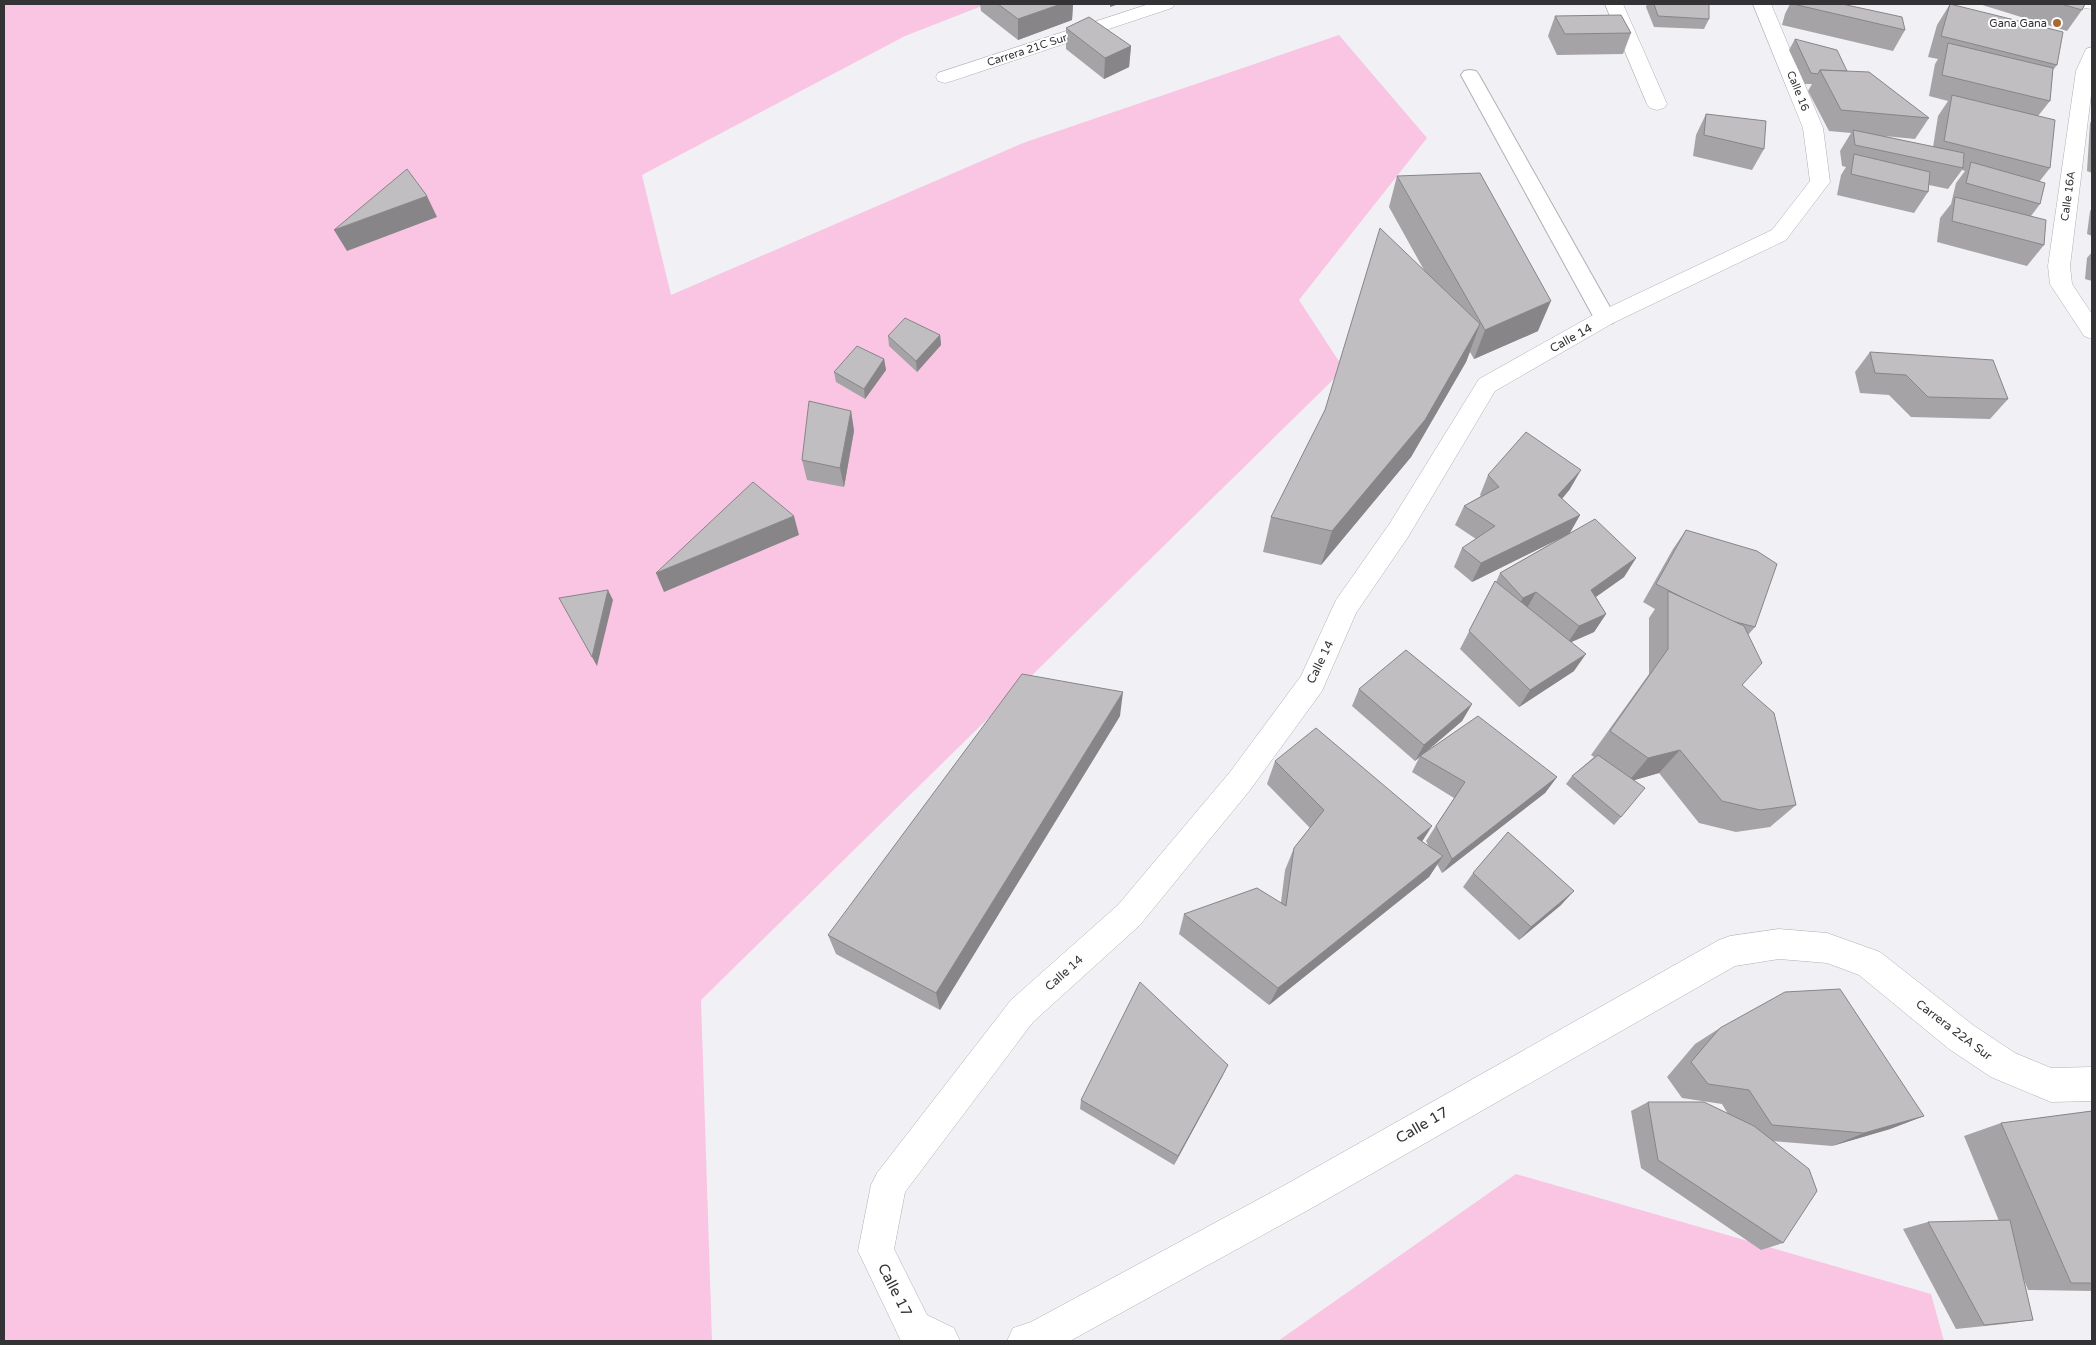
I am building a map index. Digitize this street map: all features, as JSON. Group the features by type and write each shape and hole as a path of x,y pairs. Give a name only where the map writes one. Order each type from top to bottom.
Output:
{"street":[{"name":"Carrera 21C Sur","path":"945,77 1166,4"},
{"path":"1614,4 1657,104"},
{"name":"Calle 16","path":"1762,4 1813,128 1820,182"},
{"name":"Calle 16A","path":"2061,284 2059,266 2085,71 2092,53"},
{"name":"Calle 14","path":"876,1251 889,1185 942,1115 1022,1011 1129,915 1240,781 1312,683 1345,608 1399,530 1487,385 1605,318 1779,235 1820,182"},
{"path":"2061,284 2092,293"},
{"path":"2061,284 2092,331"},
{"name":"Calle 17","path":"1026,1341 1035,1340 1088,1312 1362,1160 1730,951 1779,944 1827,948"},
{"name":"Carrera 22A Sur","path":"1827,948 1869,963 1961,1038 2003,1065 2051,1085 2092,1084"},
{"name":"Calle 17","path":"876,1251 914,1328 941,1341"}],"lane":[{"path":"1470,75 1605,318"}],"shaded area":[{"path":"4,4 987,4 905,36 642,175 671,295 1023,143 1339,35 1427,138 1299,300 1344,369 701,1000 712,1341 4,1341"},
{"path":"1516,1174 1931,1294 1944,1341 1278,1341"}],"building":[{"path":"998,4 1061,4 1018,19"},
{"path":"1654,4 1709,4 1709,19 1658,16"},
{"path":"1793,4 1842,4 1902,17 1905,30"},
{"path":"1950,4 2063,32 2057,65 1941,36"},
{"path":"2061,4 2085,4 2082,10"},
{"path":"1621,15 1631,33 1565,34 1555,16"},
{"path":"1089,17 1131,46 1105,58 1066,28"},
{"path":"1795,39 1837,50 1847,71 1820,70 1818,74 1811,73"},
{"path":"1948,43 2053,68 2050,101 1942,75"},
{"path":"1820,70 1869,72 1929,118 1841,110"},
{"path":"1952,95 2055,120 2050,168 1944,141"},
{"path":"1706,114 1766,121 1764,149 1704,135"},
{"path":"1853,130 1964,153 1963,168 1855,145"},
{"path":"1854,154 1930,172 1928,192 1851,174"},
{"path":"1971,162 2045,183 2040,204 1966,183"},
{"path":"407,169 427,196 334,230"},
{"path":"1480,173 1551,301 1485,330 1397,176"},
{"path":"1955,197 2046,220 2044,245 1952,221"},
{"path":"1380,228 1480,324 1425,420 1332,531 1271,517 1325,410"},
{"path":"905,318 940,335 916,361 888,336"},
{"path":"857,346 884,359 864,389 834,372"},
{"path":"1870,352 1993,360 2008,399 1928,397 1906,375 1875,373"},
{"path":"809,401 851,411 840,468 802,460"},
{"path":"1526,432 1581,470 1558,495 1580,515 1481,563 1462,548 1495,526 1464,506 1499,487 1488,475"},
{"path":"753,482 794,516 656,573"},
{"path":"1595,519 1636,558 1591,590 1606,614 1579,626 1536,592 1523,598 1500,573"},
{"path":"1686,530 1757,551 1777,564 1755,627 1732,621 1656,584"},
{"path":"1495,581 1586,654 1530,690 1469,631"},
{"path":"608,590 592,657 559,598"},
{"path":"1668,591 1744,626 1762,663 1742,685 1774,713 1796,805 1760,810 1722,801 1680,750 1648,758 1610,731 1668,649"},
{"path":"1406,650 1472,704 1424,745 1359,689"},
{"path":"1022,674 1123,692 936,993 828,935"},
{"path":"1478,716 1557,777 1452,859 1436,826 1465,782 1420,756"},
{"path":"1316,728 1432,826 1417,838 1443,856 1278,988 1184,914 1257,888 1286,906 1294,848 1324,810 1275,761"},
{"path":"1598,755 1645,788 1621,817 1572,776"},
{"path":"1508,832 1574,891 1531,927 1473,873"},
{"path":"1140,982 1228,1065 1178,1156 1081,1100"},
{"path":"1840,989 1924,1116 1864,1133 1772,1125 1749,1090 1708,1084 1691,1062 1720,1028 1785,992"},
{"path":"1648,1102 1704,1102 1754,1126 1809,1169 1817,1191 1783,1243 1658,1160"},
{"path":"2092,1111 2092,1283 2071,1283 2001,1123"},
{"path":"2010,1220 2033,1320 1984,1325 1928,1222"}],"place":[{"name":"Gana Gana","path":"2057,23"}]}
